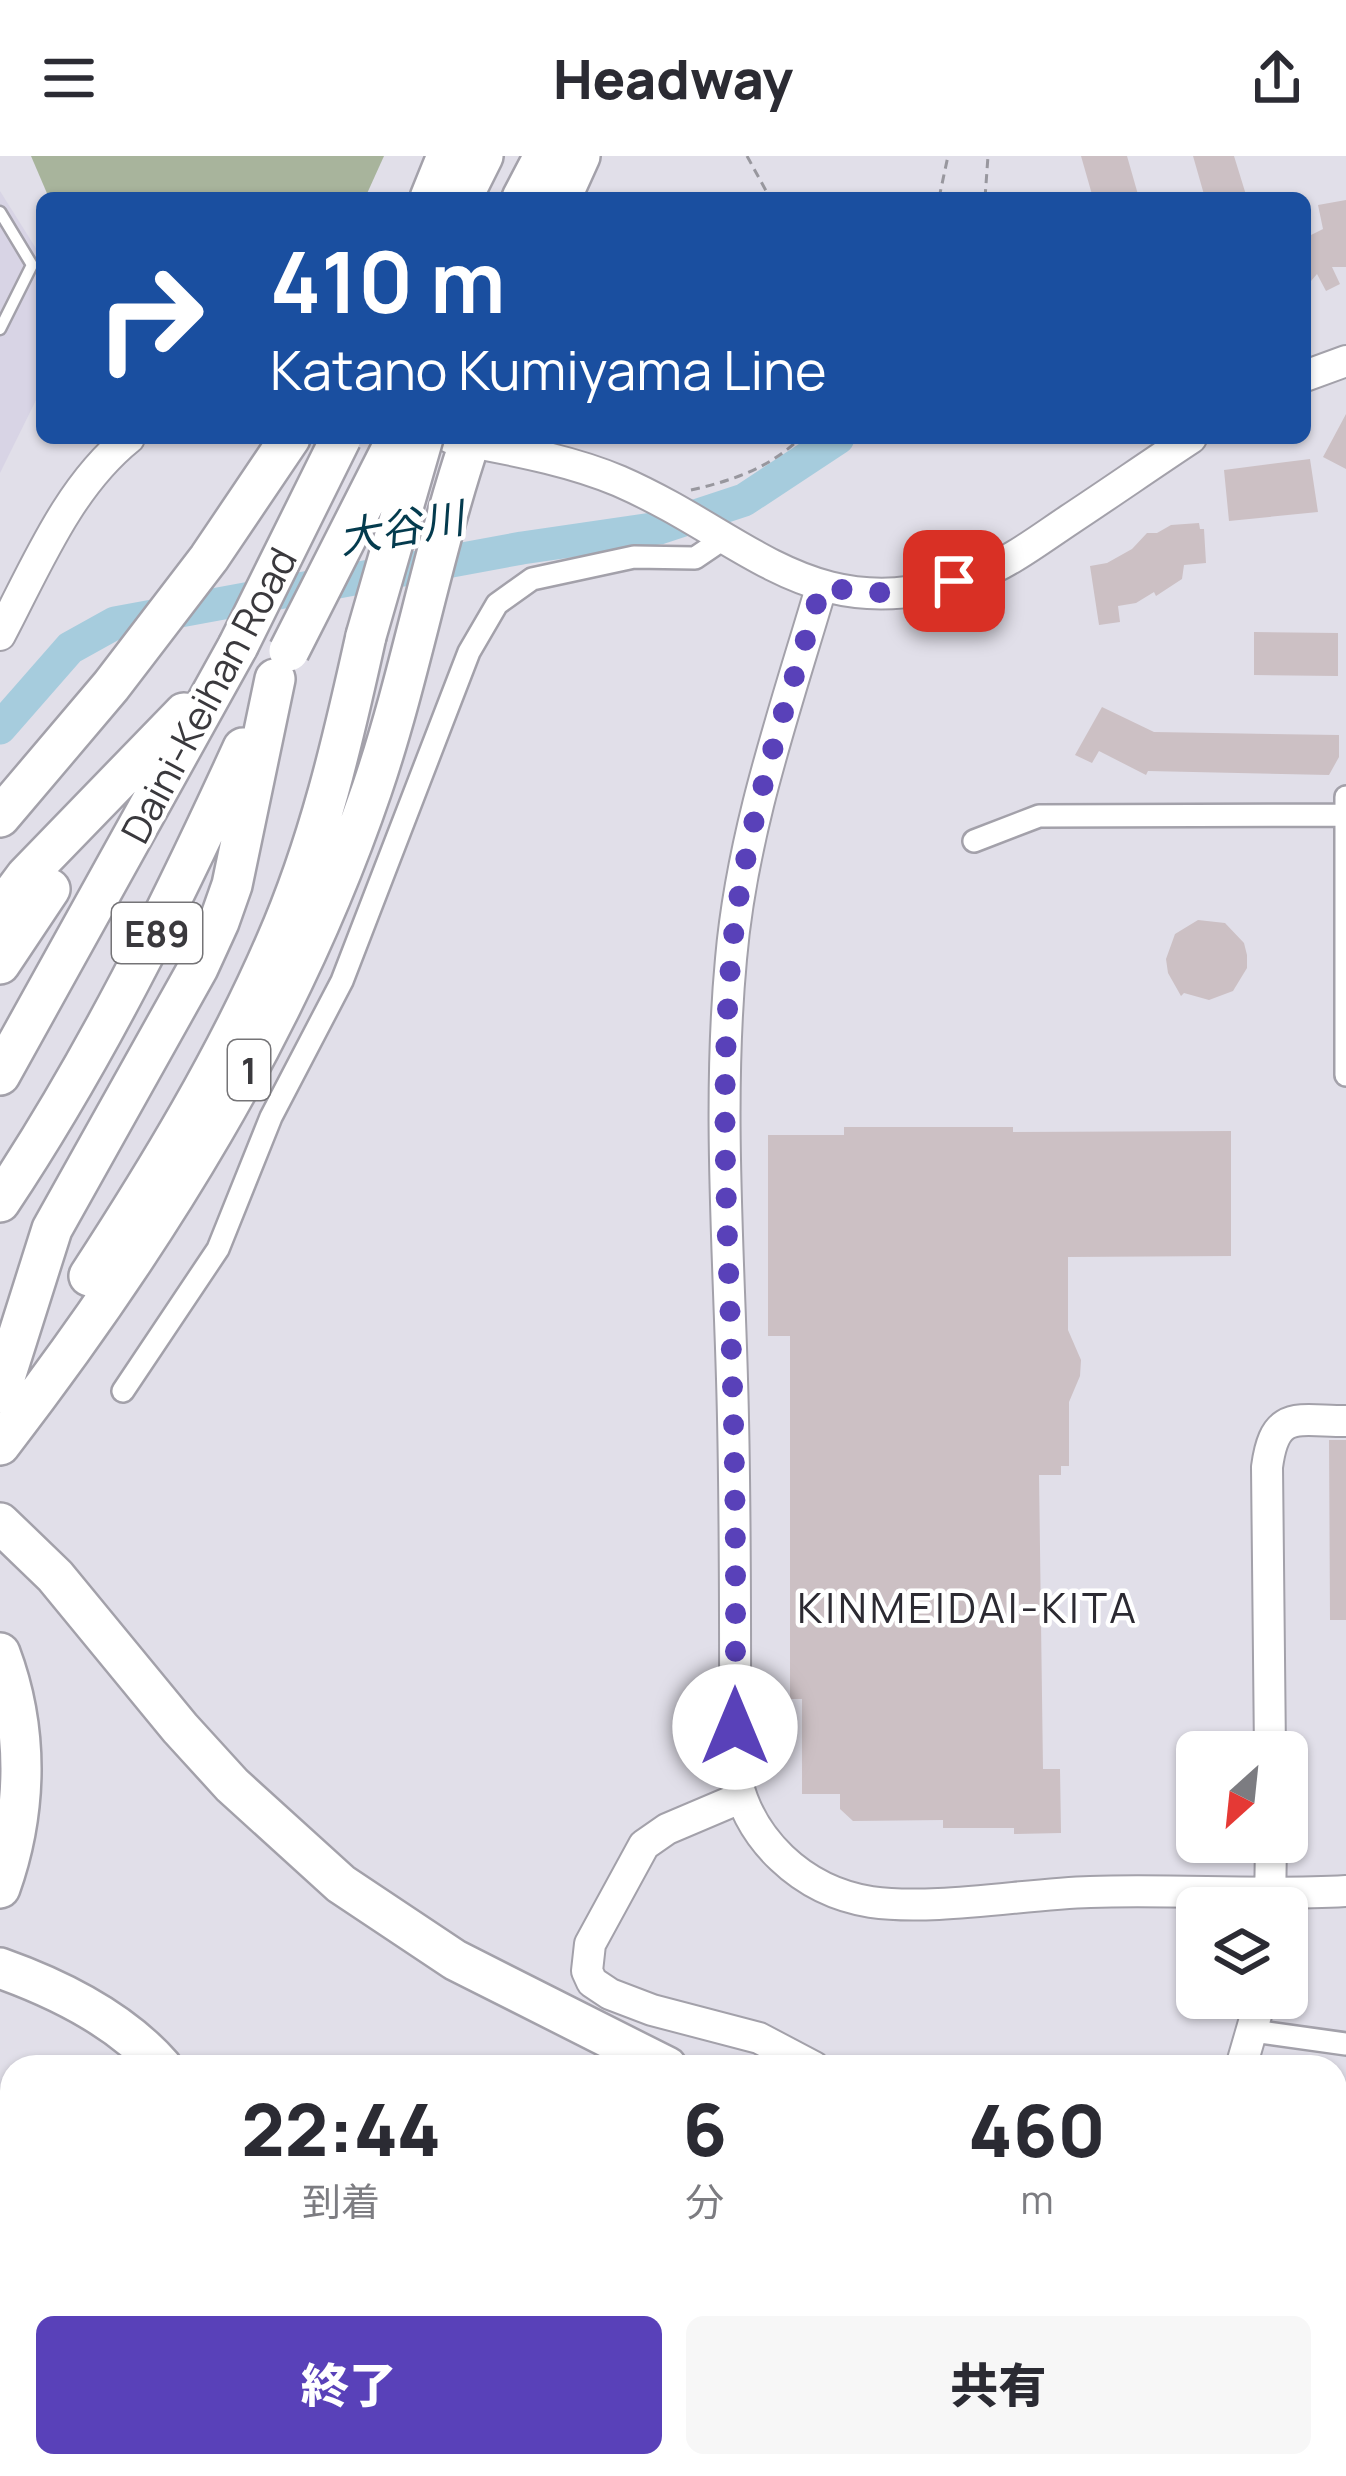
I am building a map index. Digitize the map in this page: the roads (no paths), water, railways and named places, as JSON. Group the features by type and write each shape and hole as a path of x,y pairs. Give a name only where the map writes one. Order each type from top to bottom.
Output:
{"highway":[{"path":"529,192 546,156"},
{"path":"564,192 580,156"},
{"path":"436,192 460,166"},
{"path":"0,818 209,558 286,444"},
{"name":"Daini-Keihan Road","path":"0,1076 238,646 335,444"},
{"name":"Daini-Keihan Road","path":"0,1202 44,1135 160,928 282,665 394,444"},
{"path":"0,1406 25,1376 127,1214 230,1038 278,940 323,814 366,636 421,444"},
{"name":"1","path":"0,1445 53,1376 187,1176 236,1096 322,920 372,788 463,444"},
{"path":"0,1393 62,1207 187,988 219,922 232,885 282,665"},
{"path":"0,910 26,876 193,704 214,689"},
{"path":"0,964 32,910 165,751 193,727"},
{"path":"10,1532 232,1785 341,1884 454,1960 643,2055"},
{"path":"0,1653 16,1710 22,1756 16,1833 0,1888"},
{"path":"0,1968 37,1982 102,2018 147,2055"}],"street":[{"path":"1311,374 1346,361"},
{"path":"0,635 87,480 122,444"},
{"path":"483,444 613,478 777,569 821,588 886,593 931,588 977,575 1014,557 1182,444"},
{"path":"123,1391 218,1249 272,1117 342,982 469,652 497,604 532,579 634,557 695,558 716,535"},
{"path":"821,588 761,791 742,874 730,961 725,1151 736,1507 735,1772 740,1798 754,1826 782,1859 821,1886 867,1901 1090,1892 1176,1896"},
{"path":"1346,797 1346,1076"},
{"path":"974,842 1039,817 1345,814"},
{"path":"1270,1731 1271,1438 1280,1426 1293,1421 1346,1421"},
{"path":"740,1798 667,1829 644,1845 590,1944 587,1971 600,1989 620,1999 759,2038 791,2055"},
{"path":"1308,1896 1346,1891"},
{"path":"1245,2055 1256,2019"},
{"path":"1253,2031 1346,2044"}],"lane":[{"path":"0,212 32,265 0,329"}],"waterway":[{"name":"大谷川","path":"0,728 70,648 115,623 522,548 659,528 744,500 829,444"}],"district":[{"name":"KINMEIDAI-KITA","path":"968,1607"}]}
